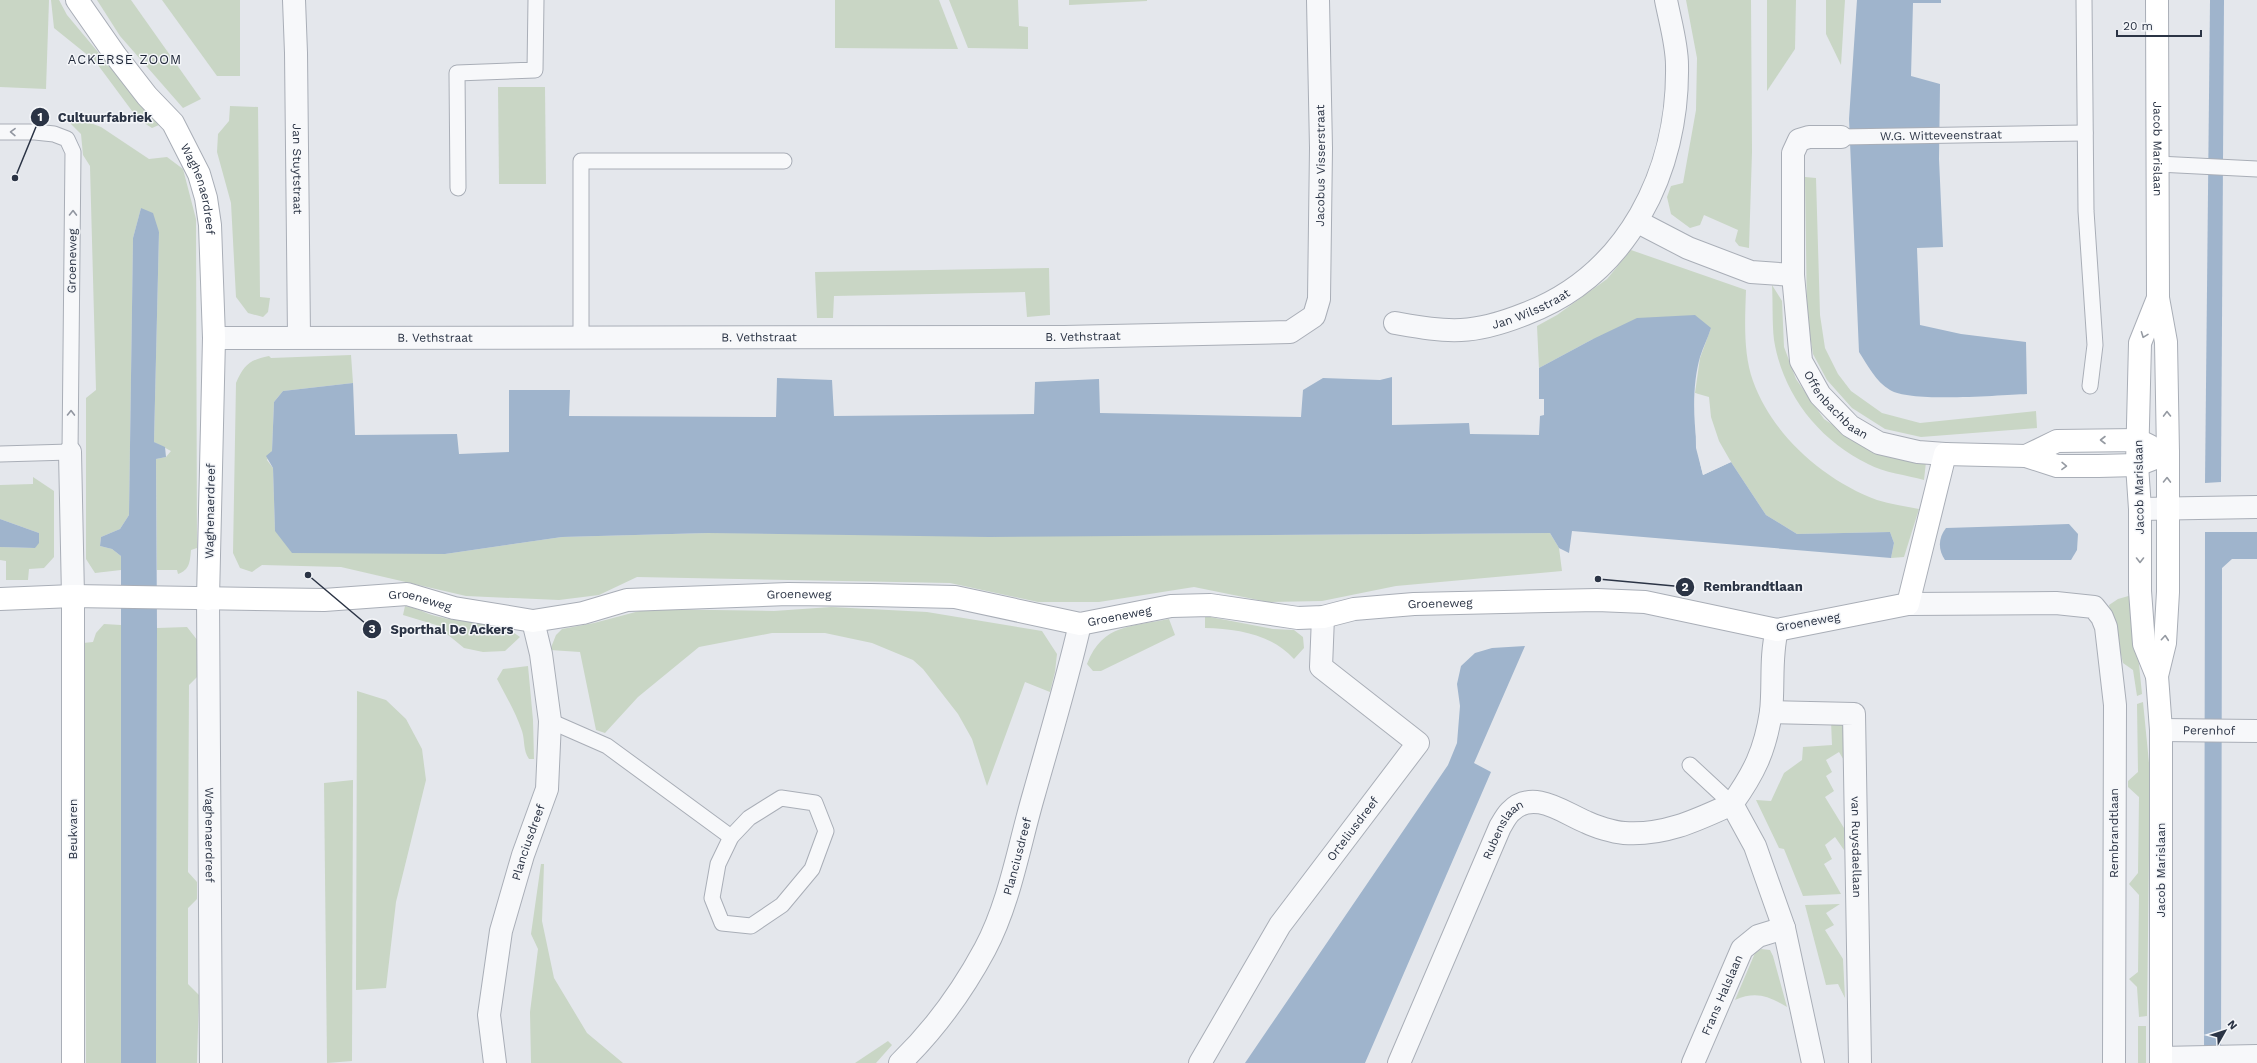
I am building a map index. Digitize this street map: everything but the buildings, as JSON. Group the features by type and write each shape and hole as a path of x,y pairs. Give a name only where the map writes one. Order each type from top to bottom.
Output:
{"street":[{"name":"Waghenaerdreef","path":"77,0 116,56 147,96 173,123 199,174 210,225 214,338 208,599 211,1063"},
{"name":"Jan Stuytstraat","path":"294,0 296,53 299,337"},
{"name":"Jacobus Visserstraat","path":"1303,325 1314,316 1318,299 1321,148 1318,0"},
{"name":"Jan Wilsstraat","path":"1395,323 1435,330 1463,330 1498,324 1546,306 1585,281 1622,244 1638,222 1660,176 1674,124 1678,64 1666,0"},
{"name":"Jacob Marislaan","path":"2157,0 2158,298 2166,342 2168,453 2168,592 2165,643 2158,676 2161,730 2161,1060"},
{"name":"W.G. Witteveenstraat","path":"1799,140 1809,137 1841,137"},
{"name":"Offenbachbaan","path":"1799,140 1793,153 1793,275 1801,361 1820,395 1850,426 1879,443 1918,452 2026,456 2057,466 2137,465 2168,453"},
{"path":"1638,222 1688,248 1751,272 1793,275"},
{"name":"Jacob Marislaan","path":"2158,298 2140,343 2137,465 2140,509 2140,591 2144,644 2158,676"},
{"name":"B. Vethstraat","path":"214,338 1064,337 1290,332 1303,325"},
{"name":"Offenbachbaan","path":"2026,456 2057,441 2138,440 2168,453"},
{"name":"Groeneweg","path":"70,452 73,596"},
{"path":"1908,604 1945,454"},
{"path":"2140,509 2257,506"},
{"name":"Groeneweg","path":"0,599 73,596 180,599 324,600 407,594 454,608 533,621 583,613 627,600 788,594 955,597 1080,624 1171,606 1187,605 1210,605 1298,618 1323,617 1354,609 1414,604 1597,600 1646,602 1777,630 1908,604 2056,603 2094,607"},
{"name":"Beukvaren","path":"73,596 73,1063"},
{"name":"Rembrandtlaan","path":"2094,607 2102,616 2106,627 2115,705 2114,1063"},
{"name":"Orteliusdreef","path":"1200,1063 1280,925 1418,743 1321,667 1323,617"},
{"name":"Planciusdreef","path":"496,1063 489,1015 501,931 523,855 547,789 550,721 541,654 533,621"},
{"name":"Planciusdreef","path":"900,1063 914,1049 952,1000 985,949 1005,898 1069,670 1080,624"},
{"path":"1777,630 1773,646 1771,712 1762,750 1752,776 1732,804 1755,846 1784,928 1813,1063"},
{"name":"van Ruysdaellaan","path":"1771,712 1854,714 1860,1063"},
{"name":"Perenhof","path":"2161,730 2257,731"},
{"name":"Rubenslaan","path":"1399,1063 1500,827 1511,811 1522,804 1537,801 1556,807 1587,823 1624,833 1660,831 1688,825 1732,804"},
{"name":"Frans Halslaan","path":"1693,1063 1742,949 1758,936 1784,928"},
{"path":"2161,1060 2196,1057 2257,1056"}],"lane":[{"path":"458,188 457,73 535,70 536,0"},
{"path":"2084,0 2086,211 2095,345 2090,386"},
{"name":"Groeneweg","path":"0,132 54,134 67,139 73,152 70,452"},
{"name":"W.G. Witteveenstraat","path":"1841,137 2085,133"},
{"path":"581,337 581,161 784,160"},
{"path":"2158,164 2257,169"},
{"path":"0,454 70,452"},
{"path":"550,721 607,746 731,837"},
{"path":"1690,765 1732,804"},
{"path":"781,798 815,803 826,831 812,869 782,905 751,926 722,923 712,898 718,864 731,837 749,818 781,798"}],"green space":[{"path":"0,0 49,0 46,89 0,87"},
{"path":"51,0 59,0 67,15 159,125 152,128 138,119 95,61 54,28"},
{"path":"97,0 131,0 201,99 183,108 120,36"},
{"path":"162,0 240,0 240,76 217,76"},
{"path":"835,0 939,0 958,49 835,48"},
{"path":"949,0 1018,0 1019,26 1028,27 1028,49 968,48"},
{"path":"1069,0 1147,0 1147,1 1069,5"},
{"path":"1686,0 1751,0 1752,152 1749,248 1739,246 1735,241 1738,230 1704,215 1700,225 1690,228 1671,214 1667,197 1671,186 1683,183 1696,110 1697,58"},
{"path":"1767,0 1796,0 1795,49 1767,91"},
{"path":"1826,0 1845,0 1841,65 1826,34"},
{"path":"498,87 545,87 546,184 499,184"},
{"path":"230,106 258,107 260,297 270,298 268,312 263,317 248,313 236,297 231,203 217,152 218,134 229,121"},
{"path":"67,120 88,122 101,127 149,159 167,157 183,169 196,219 197,548 191,550 190,561 187,568 178,574 177,570 157,570 156,459 166,457 171,451 154,442 159,232 141,208 133,238 129,515 120,529 101,537 100,546 112,549 121,556 121,570 95,573 86,559 86,398 96,390 90,166 83,155 81,134"},
{"path":"1805,177 1816,178 1820,315 1825,348 1838,374 1851,391 1882,413 1920,423 2036,411 2037,428 1921,437 1885,429 1852,408 1827,380 1813,354 1807,317"},
{"path":"1631,250 1746,290 1745,336 1750,370 1762,401 1773,420 1787,438 1803,454 1838,481 1877,500 1919,509 1904,557 1891,558 1894,543 1890,532 1797,534 1766,515 1719,441 1711,417 1709,397 1695,393 1700,358 1711,328 1593,339 1539,368 1537,326 1557,315 1607,279"},
{"path":"1049,268 1050,315 1027,317 1025,292 834,296 833,318 817,318 815,272"},
{"path":"1772,285 1782,301 1784,347 1796,379 1824,419 1872,451 1926,462 1924,480 1881,470 1850,454 1819,429 1806,414 1786,379 1779,360 1773,333"},
{"path":"351,355 353,383 283,391 274,402 272,451 267,460 273,468 275,531 445,554 562,537 708,533 1269,535 1550,533 1559,548 1562,571 1396,586 1322,601 1268,602 1194,587 1099,602 1038,602 950,583 637,577 599,595 559,600 466,596 341,567 262,565 252,572 240,568 233,553 236,383 239,377 248,364 257,359 269,356 271,358"},
{"path":"33,477 54,491 54,557 44,568 29,569 28,580 6,580 6,561 0,560 0,547 35,548 39,533 0,519 0,485 33,484"},
{"path":"2132,595 2142,694 2137,696 2133,670 2123,663 2109,605 2118,599"},
{"path":"405,606 436,616 502,627 520,637 505,651 483,652 464,648 436,625 403,615"},
{"path":"831,607 927,612 1042,631 1057,654 1055,672 1050,692 1025,682 987,786 972,739 958,714 923,669 913,660 872,643 825,633 772,633 699,647 638,697 605,733 596,730 580,652 550,650 556,635 562,629 594,623 647,609 774,611"},
{"path":"1205,616 1273,629 1294,630 1303,637 1304,648 1294,659 1275,644 1253,634 1205,628"},
{"path":"1169,619 1175,635 1101,671 1093,671 1087,664 1101,641 1110,634 1131,626"},
{"path":"104,624 121,625 121,1063 86,1063 83,643 93,642 96,633"},
{"path":"187,627 198,641 198,676 189,685 188,872 197,882 197,899 188,908 188,984 199,995 197,1063 156,1063 157,628"},
{"path":"528,666 533,720 534,759 529,759 527,756 520,724 497,679 503,669"},
{"path":"357,691 386,700 406,719 422,749 426,780 396,902 386,988 356,990"},
{"path":"2143,702 2150,773 2147,1016 2139,1017 2137,987 2129,979 2138,972 2139,895 2129,884 2138,873 2139,797 2128,787 2128,781 2138,772 2137,704"},
{"path":"1831,721 1842,724 1846,730 1845,762 1839,752 1826,760 1832,772 1826,776 1834,791 1825,797 1844,828 1844,850 1835,837 1825,845 1832,859 1824,864 1841,894 1803,896 1784,849 1779,848 1756,800 1771,801 1784,773 1802,760 1803,747 1832,745"},
{"path":"353,780 352,1061 327,1063 324,783"},
{"path":"541,864 544,864 542,921 554,978 587,1033 623,1063 531,1063 530,1012 538,949 531,934"},
{"path":"1840,904 1826,913 1834,925 1825,930 1843,959 1845,998 1838,984 1826,985 1805,905"},
{"path":"1761,949 1770,950 1773,956 1787,1007 1774,1000 1756,995 1742,997 1735,1000 1755,953"},
{"path":"2138,1026 2146,1026 2146,1063 2138,1063"},
{"path":"888,1041 892,1045 876,1063 855,1063"}],"water":[{"path":"1857,0 1941,0 1941,3 1913,3 1911,76 1940,84 1939,159 1943,247 1917,248 1920,325 1961,334 2026,342 2027,394 1977,397 1935,397 1901,394 1890,390 1880,382 1859,352 1849,119"},
{"path":"2210,0 2224,0 2221,482 2205,483"},
{"path":"141,208 153,213 159,232 154,442 165,447 166,457 156,459 156,1063 121,1063 121,556 112,549 100,546 101,537 120,529 129,515 133,238"},
{"path":"1695,315 1711,328 1700,357 1694,400 1695,432 1703,475 1731,462 1766,515 1797,534 1890,532 1894,543 1891,558 1572,531 1569,553 1559,548 1550,533 989,537 708,533 562,537 445,554 292,553 275,531 273,468 266,456 272,451 274,402 283,391 353,383 355,435 457,434 459,454 509,452 509,390 570,390 569,416 776,417 777,378 832,380 834,416 1034,414 1035,382 1099,379 1100,413 1301,417 1303,390 1323,378 1380,380 1392,377 1392,425 1469,423 1470,434 1539,435 1540,416 1544,415 1544,399 1539,399 1539,368 1593,339 1637,318"},
{"path":"0,519 39,533 39,543 35,548 0,547"},
{"path":"2069,524 2078,534 2077,550 2071,560 1945,560 1940,548 1941,536 1946,528"},
{"path":"2205,532 2257,532 2257,559 2232,559 2222,568 2221,1063 2204,1063"},
{"path":"1525,646 1474,763 1491,772 1365,1063 1245,1063 1448,765 1457,743 1460,706 1457,684 1461,666 1475,653 1492,648"}],"pier":[{"path":"1695,393 1697,394 1698,447 1705,472 1730,460 1731,462 1703,475 1696,448"}],"place":[{"name":"Cultuurfabriek","path":"15,178"},
{"name":"Sporthal De Ackers","path":"308,575"},
{"name":"Rembrandtlaan","path":"1598,579"}],"district":[{"name":"ACKERSE ZOOM","path":"125,59"}]}
